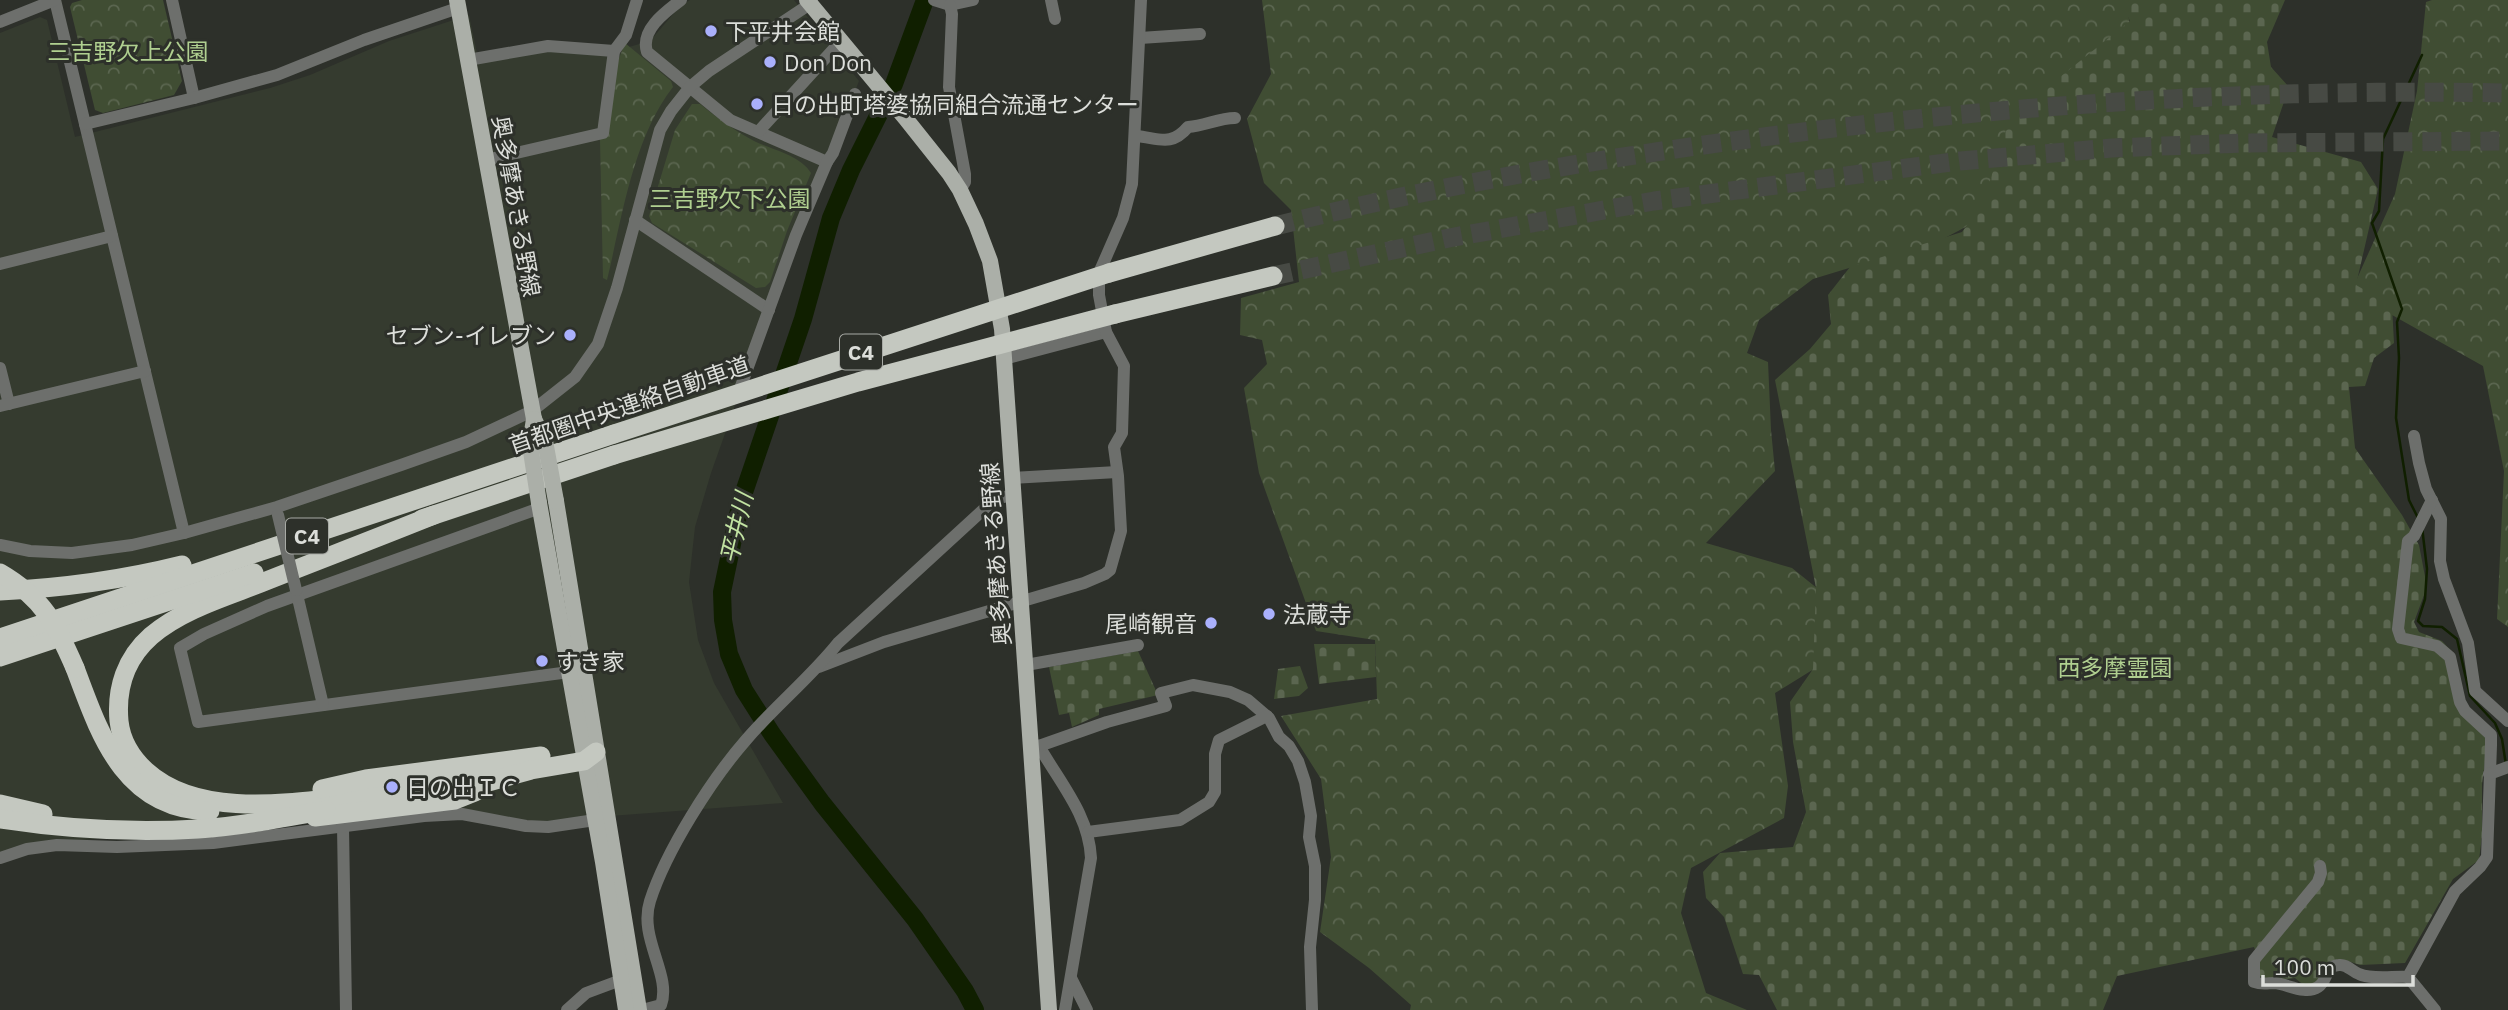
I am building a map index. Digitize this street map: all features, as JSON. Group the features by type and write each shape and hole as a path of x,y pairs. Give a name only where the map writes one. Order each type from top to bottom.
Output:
{"highway":[{"name":"首都圏中央連絡自動車道","path":"0,638 1110,273 1275,226"},
{"name":"首都圏中央連絡自動車道","path":"0,657 614,455 858,382 1110,323 1273,276"},
{"path":"277,811 199,798 175,791 156,780 138,764 127,746 120,726 118,705 121,683 128,665 138,649 153,635 186,615 434,515"},
{"path":"0,591 134,577 322,531"},
{"path":"0,573 23,586 37,601 63,639 107,746 125,773 139,786 168,802 198,811 367,811 455,800 466,796 493,768"},
{"path":"0,819 113,829 201,829 277,811 341,775 437,761 493,768 588,754"},
{"path":"0,804 113,829"}],"main road":[{"path":"810,1 841,41"},
{"name":"奥多摩あきる野線","path":"457,4 533,415 545,441 556,501 595,820 625,1010"},
{"name":"奥多摩あきる野線","path":"841,41 906,119 960,190 990,261 999,300 1026,665 1035,746 1049,1010"},
{"name":"奥多摩あきる野線","path":"533,415 530,444 569,672 641,1010"}],"street":[{"path":"0,22 55,0 184,533"},
{"path":"172,0 194,98"},
{"path":"486,160 603,134 614,51 626,36 637,0"},
{"path":"681,0 647,33 644,44 647,52 730,120 827,162"},
{"path":"960,190 965,182 965,174 949,87 952,22 944,3 973,0"},
{"path":"1051,0 1055,19"},
{"path":"819,667 884,642 1084,583 1110,569 1121,531 1114,447 1122,433 1124,366 1099,295 1099,273 1123,218 1132,184 1141,0"},
{"path":"0,545 30,551 72,553 132,545 277,511 533,415 575,377 598,344 617,288 660,130 671,111 690,87 709,71 810,1"},
{"path":"85,124 277,75 457,4"},
{"path":"1140,38 1200,34"},
{"path":"759,131 841,41"},
{"path":"468,60 548,46 614,51"},
{"path":"741,386 796,235 833,153 855,94"},
{"path":"1136,136 1169,141 1178,139 1188,127 1204,126 1219,118 1235,118"},
{"path":"635,220 769,310"},
{"path":"0,264 112,236"},
{"path":"1004,359 1110,323"},
{"path":"0,368 4,405 145,371"},
{"path":"2414,436 2418,463 2441,519 2440,561 2468,643 2475,691 2508,720"},
{"path":"1012,478 1117,472"},
{"path":"641,1010 661,1005 664,990 652,952 647,918 659,876 696,809 734,754 819,667 838,643 995,499 1013,495"},
{"path":"2408,977 2455,891 2487,857 2499,771 2491,735 2465,711 2460,702 2450,657 2437,646 2401,638 2398,629 2408,541 2414,537 2432,500"},
{"path":"540,506 297,593 204,634 180,648 198,722 569,672"},
{"path":"277,511 323,705"},
{"path":"1026,665 1138,645"},
{"path":"1065,1010 1091,858 1088,832 1076,805 1035,746 1166,706 1161,693 1193,685 1230,692 1248,700 1267,716 1298,761 1311,816 1309,837 1315,866 1310,947 1312,1010"},
{"path":"1088,832 1180,820 1209,802 1214,792 1215,754 1219,740 1267,716"},
{"path":"0,858 27,849 57,845 189,845 425,816 462,814 526,826 566,826 595,820"},
{"path":"342,827 346,1010"},
{"path":"2320,866 2318,882 2254,960 2254,982 2262,985 2274,983 2305,990 2317,989 2329,968 2344,965 2366,976 2408,977 2435,1010"},
{"path":"1071,977 1087,1010"},
{"path":"566,1010 586,992 621,980"}],"shaded area":[{"path":"690,0 794,0 859,81 769,310 711,473 695,527 689,582 698,640 714,683 783,803 583,818 561,822 529,822 445,808 25,845 0,853 0,33 40,17 47,20 75,137 270,88 310,75 389,41 469,15 479,63 546,51 604,54 650,41 681,5"}],"green space":[{"name":"三吉野欠上公園","path":"82,0 163,0 182,81 174,95 103,113 95,110 70,7 72,3"},
{"path":"1262,0 2125,0 2131,29 1977,221 1941,240 1813,279 1759,320 1747,353 1768,362 1775,471 1706,543 1792,568 1823,593 1822,664 1775,693 1788,786 1784,818 1691,868 1681,913 1706,993 1747,1010 1410,1010 1411,1005 1369,968 1320,932 1331,857 1321,779 1281,716 1377,699 1375,640 1316,631 1259,473 1244,388 1267,364 1262,340 1240,335 1241,298 1299,282 1291,210 1264,183 1247,119 1271,74"},
{"name":"西多摩霊園","path":"2120,0 2285,0 2267,42 2271,67 2289,87 2272,137 2361,162 2378,189 2356,285 2392,306 2394,343 2374,358 2365,386 2349,387 2355,448 2402,515 2419,545 2427,587 2414,622 2419,632 2442,641 2454,654 2464,704 2488,739 2482,784 2479,860 2453,879 2405,963 2360,965 2345,960 2321,982 2306,987 2295,978 2266,982 2259,975 2260,963 2254,947 2117,976 2103,1010 1777,1010 1759,975 1743,974 1724,917 1706,898 1703,872 1720,853 1793,847 1806,812 1793,742 1790,702 1813,669 1816,588 1775,380 1810,349 1831,324 1828,295 1850,267 1962,232 1983,203 2010,117 2130,21"},
{"path":"2508,0 2508,627 2497,619 2504,471 2483,366 2351,292 2395,194 2417,91 2426,2"},
{"name":"三吉野欠下公園","path":"625,43 671,81 673,87 659,107 638,154 607,280 603,278 600,139 615,69"},
{"name":"三吉野欠下公園","path":"692,104 700,104 747,137 793,157 811,173 770,282 765,287 756,288 652,223 649,216 675,130"},
{"path":"1314,644 1375,644 1376,677 1319,684"},
{"path":"1138,651 1158,695 1099,709 1099,715 1072,727 1069,713 1059,715 1049,667"},
{"path":"1300,666 1308,688 1299,696 1274,699 1278,669"}],"waterway":[{"name":"平井川","path":"925,0 894,84 851,170 831,218 803,319 741,501 722,592 723,620 729,654 744,690 772,734 822,803 915,919 965,991 975,1010"},
{"path":"2418,518 2409,500 2396,418 2399,358 2397,322 2402,309 2372,223 2379,211 2383,139 2422,55"},
{"path":"2422,527 2427,569 2425,599 2418,621 2423,626 2442,627 2457,639 2470,696 2495,723 2502,739 2506,765"}],"tunnel":[{"path":"1275,226 1392,199 1570,165 1843,127 2032,108 2222,96 2508,93"},
{"path":"1273,276 1449,238 1654,201 1960,161 2112,148 2243,143 2508,141"}],"place":[{"name":"下平井会館","path":"711,31"},
{"name":"Don Don","path":"770,62"},
{"name":"日の出町塔婆協同組合流通センター","path":"757,104"},
{"name":"セブン-イレブン","path":"570,335"},
{"name":"法蔵寺","path":"1269,614"},
{"name":"尾崎観音","path":"1211,623"},
{"name":"すき家","path":"542,661"},
{"name":"日の出ＩＣ","path":"392,787"}]}
